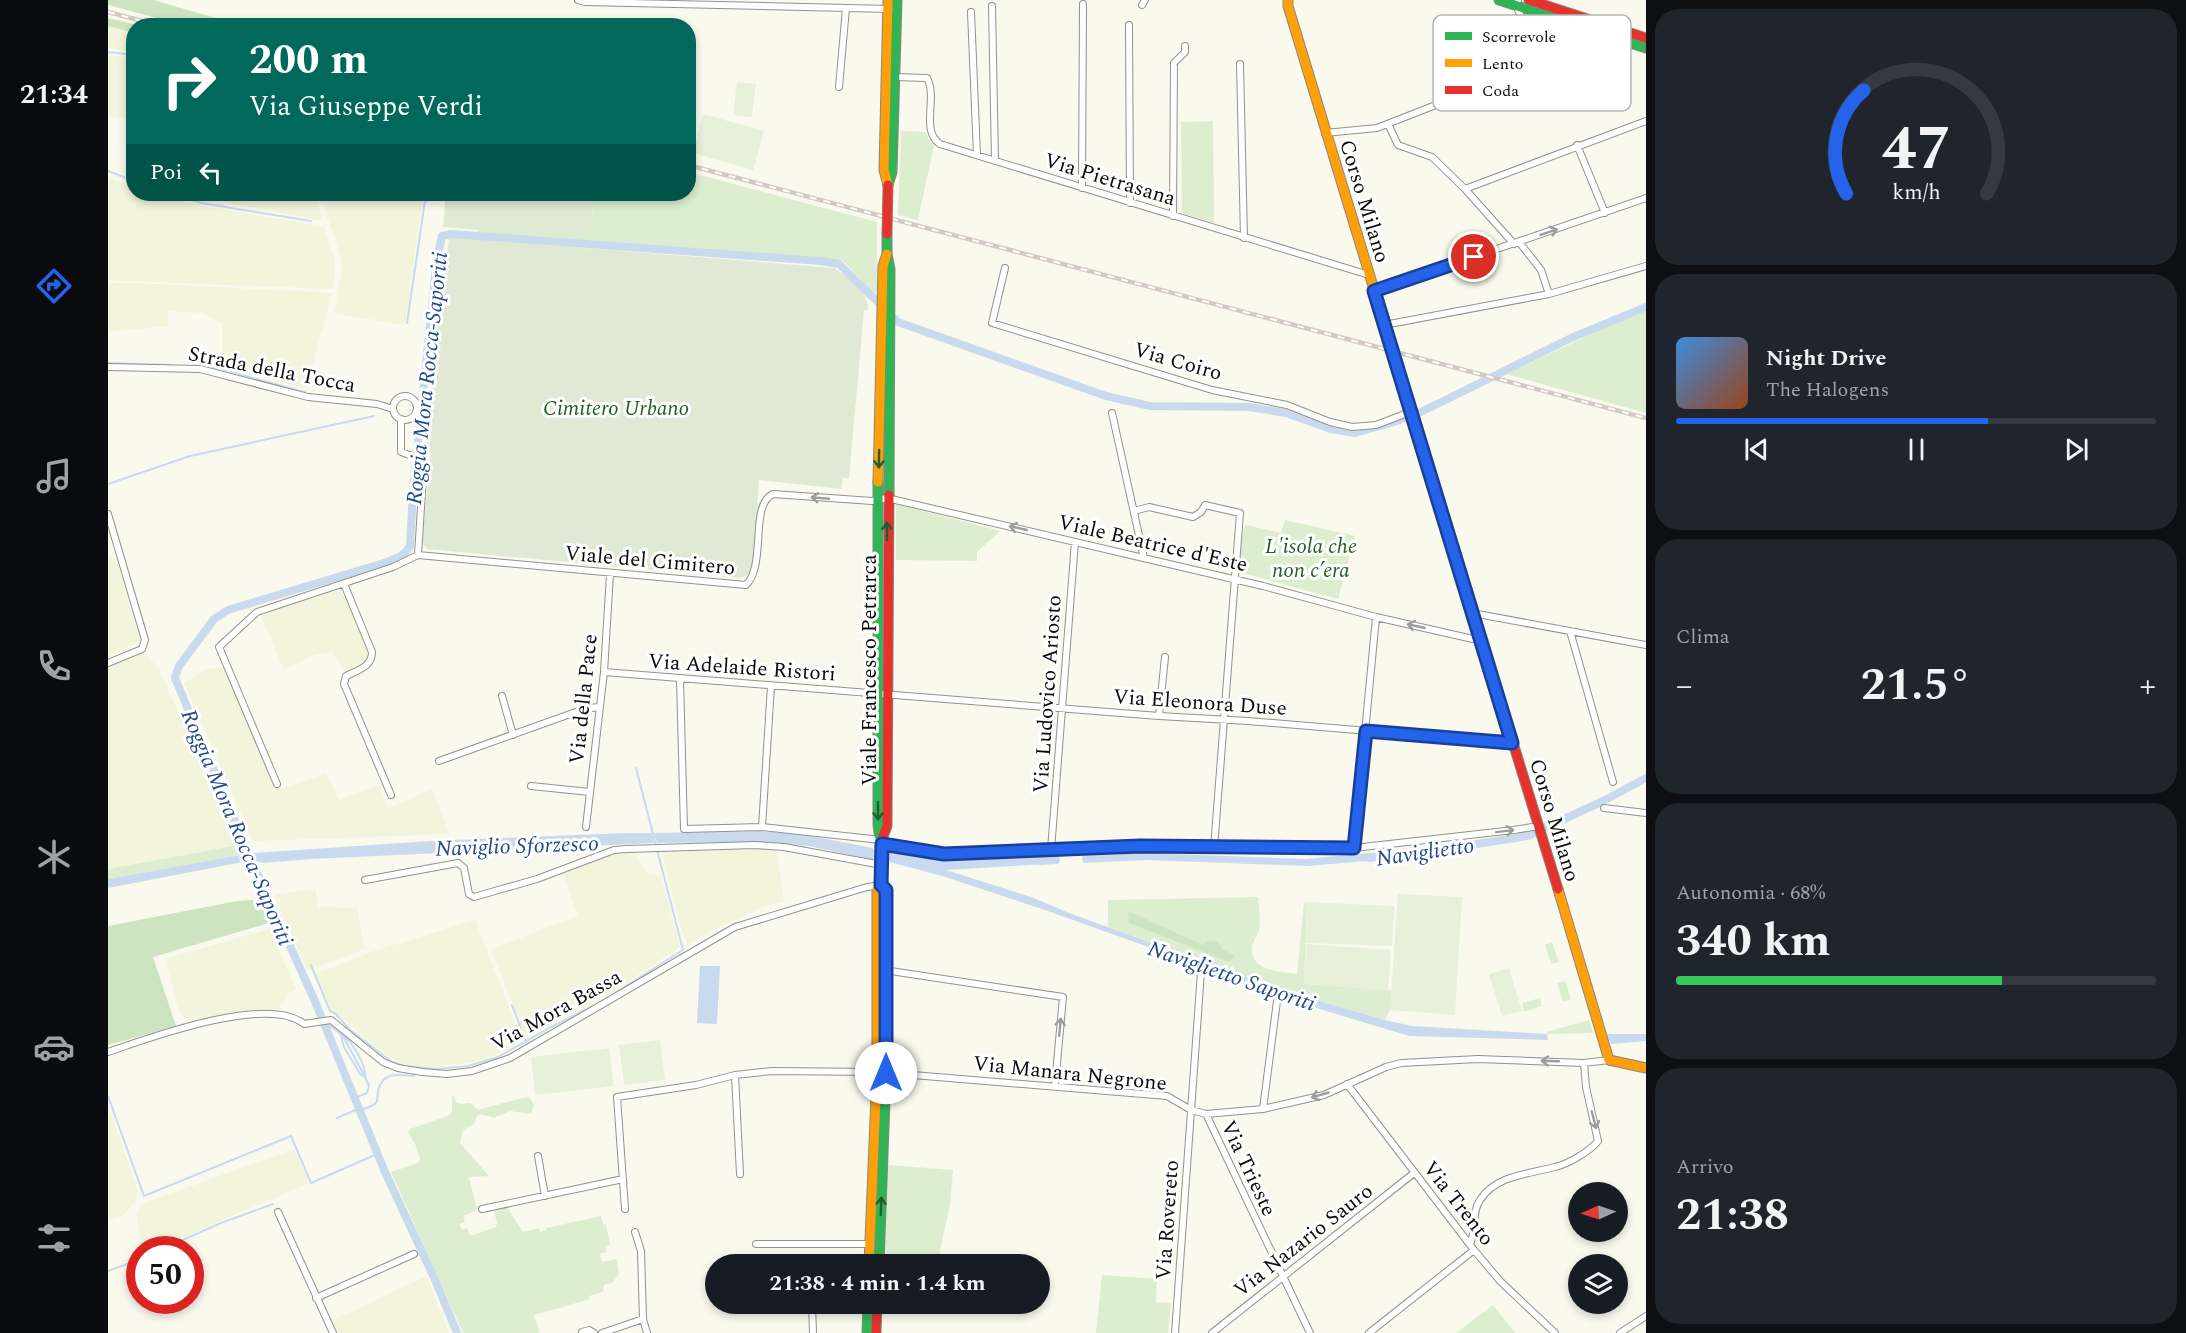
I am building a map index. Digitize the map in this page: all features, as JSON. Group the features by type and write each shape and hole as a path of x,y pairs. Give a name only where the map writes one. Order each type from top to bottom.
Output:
{"main road":[{"path":"1529,0 1575,15"},
{"name":"Corso Milano","path":"1287,2 1410,412 1540,829 1608,1060"},
{"path":"1509,2 1548,15"},
{"path":"883,499 890,324 883,266 887,254 888,185 892,172 895,77 892,4"},
{"path":"888,185 884,170 892,4"},
{"path":"1631,33 1646,38"},
{"path":"1631,43 1646,48"},
{"path":"883,499 882,316 886,299"},
{"name":"Viale Francesco Petrarca","path":"879,1254 882,970 877,889 881,885 882,845 887,826 882,694 883,499"},
{"path":"1608,1060 1646,1068"},
{"name":"Viale Francesco Petrarca","path":"870,1254 881,1072"},
{"path":"867,1333 868,1314"},
{"path":"876,1333 877,1314"}],"street":[{"path":"578,0 785,3 846,8 892,4"},
{"path":"1082,188 1083,4"},
{"path":"992,6 994,161"},
{"path":"839,87 846,8"},
{"path":"971,12 977,155"},
{"path":"1129,25 1130,203"},
{"path":"1173,216 1174,63 1185,52 1185,46"},
{"path":"1240,64 1244,238"},
{"name":"Via Pietrasana","path":"895,77 927,78 931,87 931,131 934,140 940,144 1369,275"},
{"path":"1325,133 1377,128 1433,106"},
{"path":"1465,189 1646,121"},
{"path":"1388,124 1398,145 1432,156 1465,189 1541,270 1549,294"},
{"path":"1577,145 1605,213"},
{"path":"1374,291 1644,199 1646,208"},
{"path":"1384,326 1549,294 1646,266"},
{"name":"Via Coiro","path":"1005,268 992,323 1212,390 1287,405 1330,422 1353,427 1376,425 1410,412"},
{"name":"Strada della Tocca","path":"108,367 200,369 308,397 377,404 393,408"},
{"path":"402,396 414,400 416,413 409,419 401,419 395,415 393,408 395,401 402,396"},
{"path":"1113,413 1144,558"},
{"path":"278,784 219,647 257,612 393,567 418,555 424,460 401,452 401,419"},
{"name":"Viale del Cimitero","path":"418,555 746,585 752,579 756,566 762,505 768,496 773,494 846,500 883,499"},
{"name":"Viale Beatrice d'Este","path":"883,499 1263,586 1376,617 1473,639 1480,637"},
{"path":"1134,511 1149,507 1193,517 1201,512 1205,505 1240,513 1214,848"},
{"path":"108,514 145,640 142,649 108,663"},
{"name":"Via Ludovico Ariosto","path":"1051,850 1075,542"},
{"name":"Via della Pace","path":"586,827 604,672 610,574"},
{"path":"344,584 372,652 371,662 346,676 344,684 391,795"},
{"path":"1472,613 1646,645"},
{"path":"1354,848 1376,617"},
{"path":"1570,631 1613,782"},
{"path":"1159,716 1165,657"},
{"name":"Via Adelaide Ristori","path":"604,672 882,694"},
{"path":"680,679 684,829 762,827 944,854 1140,846 1354,848 1540,829"},
{"path":"762,827 771,686"},
{"name":"Via Eleonora Duse","path":"882,694 1512,743"},
{"path":"502,696 513,735"},
{"path":"439,761 587,708 600,707"},
{"path":"531,786 590,792"},
{"path":"1604,808 1646,813"},
{"path":"366,880 458,863 464,868 469,894 474,897 537,879 614,850 657,848 755,845 784,847 882,863"},
{"name":"Via Mora Bassa","path":"108,1052 185,1028 248,1013 280,1013 299,1019 304,1024 327,1020 337,1024 383,1062 398,1068 447,1074 472,1071 510,1058 735,927 867,887 881,885"},
{"path":"882,970 1063,997 1055,1085"},
{"name":"Via Rovereto","path":"1175,1333 1201,972"},
{"path":"1263,1109 1277,1001"},
{"name":"Via Manara Negrone","path":"623,1179 617,1096 696,1085 735,1075 772,1071 881,1072 1055,1085 1167,1096 1191,1110 1206,1114 1263,1109 1324,1095 1386,1067 1420,1060 1478,1059 1584,1063 1608,1060"},
{"path":"1369,1333 1472,1247 1475,1212 1479,1201 1492,1186 1528,1172 1563,1165 1598,1142 1586,1087 1584,1063"},
{"path":"735,1075 740,1174"},
{"name":"Via Trento","path":"1347,1084 1500,1281 1555,1333"},
{"name":"Via Trieste","path":"1206,1114 1310,1333"},
{"path":"538,1156 545,1196"},
{"name":"Via Nazario Sauro","path":"1212,1333 1414,1173"},
{"path":"482,1209 623,1179 625,1209"},
{"path":"278,1212 333,1333"},
{"path":"635,1232 641,1251 643,1319 647,1333"},
{"path":"756,1244 870,1244"},
{"path":"316,1298 414,1254"},
{"path":"812,1314 813,1333"},
{"path":"1620,1333 1646,1316"},
{"path":"602,1333 643,1319"},
{"path":"582,1332 589,1330 594,1333"}],"green space":[{"path":"108,0 154,0 215,18 157,18 108,5"},
{"path":"108,18 126,22 126,31 108,26"},
{"path":"108,26 126,32 126,51 108,48"},
{"path":"108,55 126,57 126,118 108,117"},
{"path":"737,82 756,84 752,117 733,115"},
{"path":"703,114 764,131 753,170 696,154 696,141"},
{"path":"1213,121 1214,223 1182,213 1181,122"},
{"path":"901,131 925,132 934,145 918,220 898,215"},
{"path":"696,174 877,222 877,291 875,295 843,261 484,233 484,230 592,220 593,201 696,201"},
{"path":"108,178 126,184 126,201 183,201 205,207 324,226 334,258 335,275 332,289 108,280"},
{"path":"221,201 317,201 322,218 317,220"},
{"path":"322,201 422,201 405,325 334,313 342,271 340,254"},
{"name":"Cimitero Urbano","path":"445,201 593,201 592,221 582,235 484,230 484,240 835,268 862,291 868,310 864,310 849,478 843,478 841,489 759,480 754,561 750,572 739,578 427,549 422,539 431,453 425,452 439,257 447,257 449,237 476,239 478,230 443,227"},
{"path":"108,283 332,293 306,389 227,368 222,355 222,324 204,313 168,311 168,326 108,332"},
{"path":"1646,311 1646,413 1506,374 1605,328"},
{"path":"896,504 1000,531 977,552 977,561 896,560"},
{"name":"L'isola che non c’era","path":"1285,520 1355,536 1338,599 1239,572 1241,535 1246,525 1281,533"},
{"path":"108,556 116,559 140,641 108,656"},
{"path":"335,591 343,594 350,605 370,657 364,664 344,672 332,651 312,656 284,670 261,615"},
{"path":"137,655 148,656 159,670 235,837 234,846 108,869 108,667"},
{"path":"207,669 226,670 279,790 326,773 339,800 379,785 389,808 432,789 450,834 253,841 184,683"},
{"path":"234,846 241,855 108,879 108,869"},
{"path":"777,850 784,902 763,907 710,931 688,946 679,922 662,852"},
{"path":"636,853 646,873 661,876 680,947 607,996 554,1021 527,1039 491,949 578,916 563,873 611,855"},
{"path":"315,889 318,907 357,908 365,949 307,971 274,895"},
{"path":"1398,894 1462,897 1455,1015 1390,1010"},
{"path":"1258,897 1260,926 1252,948 1253,956 1261,966 1297,974 1304,903 1307,902 1304,984 1391,990 1390,1010 1385,1020 1278,989 1108,927 1108,900"},
{"path":"259,900 269,923 153,957 176,1026 108,1045 108,926 237,901"},
{"path":"1307,902 1394,906 1392,946 1306,943"},
{"path":"1128,911 1203,945 1206,941 1218,942 1222,949 1235,956 1230,962 1129,923"},
{"path":"475,920 522,1041 498,1054 474,1062 434,1067 402,1064 389,1057 331,1009 316,974 374,951"},
{"path":"270,929 296,990 287,993 286,999 278,1009 252,1010 187,1021 179,1011 165,959"},
{"path":"1552,942 1559,962 1551,964 1545,945"},
{"path":"1306,944 1391,950 1388,990 1304,984"},
{"path":"1509,968 1522,1011 1502,1016 1489,974"},
{"path":"1565,981 1571,999 1563,1002 1557,983"},
{"path":"1540,998 1542,1006 1524,1012 1522,1003"},
{"path":"1589,1020 1593,1033 1547,1034 1547,1032"},
{"path":"660,1040 665,1080 624,1085 619,1045"},
{"path":"609,1048 614,1086 535,1095 531,1057"},
{"path":"454,1096 456,1102 471,1103 478,1110 526,1097 530,1098 534,1105 531,1114 510,1111 494,1118 481,1114 477,1116 474,1124 463,1130 460,1143 489,1176 469,1177 477,1210 463,1216 465,1222 459,1224 462,1230 467,1228 470,1236 496,1227 494,1211 507,1207 523,1232 539,1228 540,1232 546,1228 601,1216 603,1224 606,1225 610,1245 605,1246 606,1252 600,1254 602,1262 617,1259 619,1274 613,1282 604,1285 603,1292 589,1296 590,1299 534,1315 540,1333 463,1333 391,1172 418,1163 420,1159 416,1146 408,1132 410,1129 448,1116 452,1112 452,1097"},
{"path":"108,1105 138,1191 135,1202 130,1208 120,1217 108,1221"},
{"path":"294,1149 309,1183 186,1236 140,1236 137,1213 141,1204"},
{"path":"888,1165 953,1170 950,1204 939,1254 884,1254"},
{"path":"1102,1275 1157,1279 1156,1302 1171,1303 1168,1333 1096,1333"},
{"path":"427,1276 449,1333 338,1333 333,1320"},
{"path":"1493,1305 1515,1333 1456,1333"}],"water":[{"path":"760,831 806,835 873,848 873,860 809,846 757,842 657,843 654,833"},
{"path":"1529,832 1531,839 1451,852 1450,844"},
{"path":"652,833 654,843 263,863 256,861 253,853 430,841"},
{"path":"1445,844 1446,853 1420,857 1419,847"},
{"path":"1413,849 1414,858 1384,861 1383,852"},
{"name":"Naviglietto Saporiti","path":"890,851 949,861 1046,857 1047,864 946,870 1031,897 1278,989 1385,1020 1412,1026 1547,1034 1548,1040 1409,1036 1270,994 1179,958 1048,911 942,876 890,862"},
{"path":"1379,852 1379,860 1307,866 1147,860 1083,863 1082,856 1147,853 1306,859"},
{"path":"246,854 248,861 108,888 108,879"},
{"path":"700,966 720,966 717,1024 697,1023"},
{"path":"1607,1034 1646,1034 1646,1041 1611,1044"}],"waterway":[{"path":"108,52 126,54"},
{"path":"108,171 126,178"},
{"path":"195,201 311,221"},
{"path":"407,323 425,201"},
{"name":"Roggia Mora Rocca-Saporiti","path":"457,1333 385,1172 314,999 252,862 175,678 179,666 214,619 228,610 384,563 408,550 437,258 442,236 451,234 839,264 898,322 1106,396 1150,406 1249,407 1286,413 1331,429 1355,433 1421,412 1571,338 1646,307"},
{"path":"108,363 171,365"},
{"path":"207,368 220,369 305,392"},
{"path":"108,484 190,456 374,416"},
{"path":"612,995 683,950 636,768"},
{"name":"Naviglietto","path":"1522,836 1530,835 1603,801 1646,778"},
{"name":"Naviglietto","path":"1370,858 1462,846"},
{"name":"Naviglio Sforzesco","path":"863,851 900,859"},
{"name":"Naviglietto","path":"1038,861 1056,860"},
{"path":"311,965 330,1011 336,1014 349,1029 392,1062 405,1066 437,1069 468,1066 498,1057 599,1003"},
{"path":"512,1005 526,1042"},
{"path":"324,1025 329,1025 343,1036 369,1086 367,1093 355,1098"},
{"path":"341,1036 344,1047 360,1074 365,1076"},
{"path":"345,1037 358,1055 365,1076"},
{"path":"360,1110 376,1103 380,1085 387,1077 413,1076 416,1073"},
{"path":"108,1096 144,1196 291,1136 311,1183 377,1154"},
{"path":"337,1118 360,1108"},
{"path":"192,1236 273,1204"},
{"path":"108,1271 126,1264"}],"railway":[{"path":"108,12 131,18"},
{"path":"696,167 1646,418"}],"traffic: fast":[{"path":"888,185 892,172 897,0"},
{"path":"1499,0 1545,15"},
{"path":"1631,43 1646,48"},
{"path":"887,234 890,269 889,495"},
{"path":"878,482 878,825 881,880"},
{"path":"879,1254 886,1073 886,890 881,885"},
{"path":"867,1333 868,1314"}],"traffic: slow":[{"path":"888,0 884,170 888,185"},
{"path":"1288,0 1413,418"},
{"path":"878,482 883,266 887,254"},
{"path":"869,1254 877,1072 877,889 881,885 881,880"},
{"path":"1558,889 1609,1060 1646,1068"}],"traffic: jam":[{"path":"1529,0 1575,15"},
{"path":"1631,33 1646,38"},
{"path":"887,234 888,185"},
{"path":"1413,418 1558,889"},
{"path":"882,839 887,826 889,495"},
{"path":"876,1333 877,1314"}],"route":[{"path":"886,1073 886,890 885,886 881,885 882,844 944,854 1140,846 1354,848 1366,731 1512,743 1374,291 1474,257"}]}
